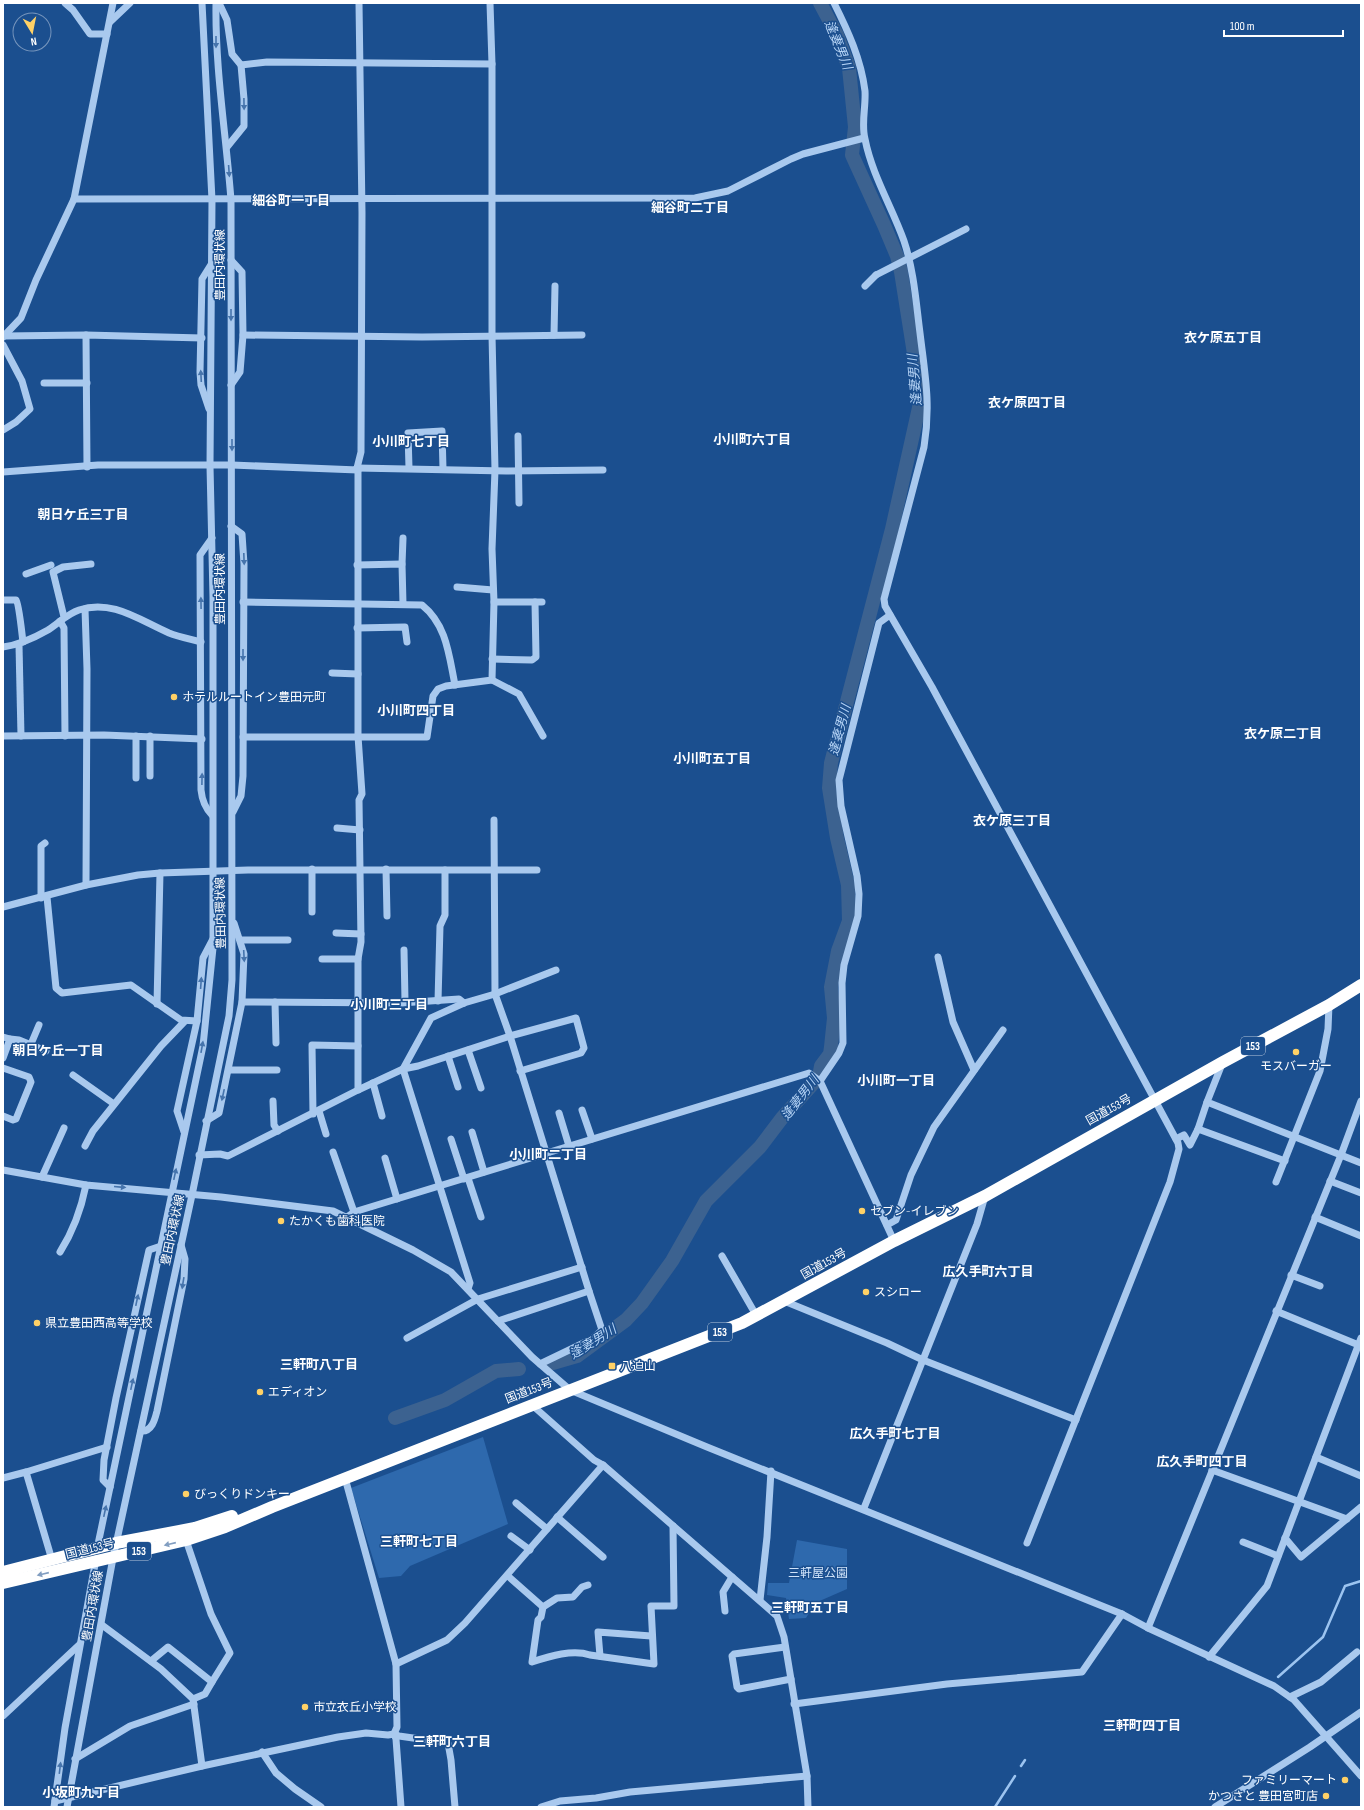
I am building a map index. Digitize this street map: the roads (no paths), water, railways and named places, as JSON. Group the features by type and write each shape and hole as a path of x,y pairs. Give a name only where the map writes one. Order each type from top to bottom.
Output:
{"highway":[{"name":"国道153号","path":"3,1583 186,1540 225,1527 345,1478 742,1323 784,1302 894,1241 985,1196 1155,1099 1329,1005 1361,985"},
{"name":"国道153号","path":"3,1572 116,1543 195,1528 256,1508 272,1507"}],"street":[{"path":"65,3 73,10 90,34 107,34"},
{"path":"4,336 21,318 36,280 74,199 114,3"},
{"path":"110,22 130,3"},
{"name":"豊田内環状線","path":"55,1804 65,1728 79,1645 96,1562 97,1549 171,1192 203,1046 213,938 212,538 210,466 212,200 202,3"},
{"path":"218,3 226,20 232,54 241,65 244,126 227,147"},
{"name":"豊田内環状線","path":"68,1807 75,1759 102,1624 113,1558 192,1195 228,1016 232,980 231,200 227,147 216,52 218,3"},
{"path":"358,1090 358,959 361,934 359,800 362,794 358,736 357,604 357,469 361,452 362,336 362,199 359,3"},
{"path":"490,3 492,64 492,335 495,470 492,542 494,602 492,680"},
{"path":"834,3 856,53 861,71 865,92 861,138 910,260 915,288 928,399 928,424 924,447 884,598 885,606 932,687 1178,1144 1179,1154 1170,1182 1027,1543"},
{"path":"241,65 267,62 492,64"},
{"path":"74,199 231,200 695,198 728,191 791,159 861,138"},
{"path":"864,286 876,275 966,229"},
{"path":"231,260 242,272 243,335 240,372 231,385"},
{"path":"211,412 202,385 202,278 212,263"},
{"path":"554,335 555,286"},
{"path":"4,336 86,335 202,338"},
{"path":"86,335 87,467"},
{"path":"243,335 582,335"},
{"path":"3,345 22,381 30,409 16,422 3,430"},
{"path":"44,383 86,383"},
{"path":"409,468 408,433 442,431 443,469"},
{"path":"518,436 519,503"},
{"path":"3,472 98,465 210,466 232,464 357,469 409,468 604,470"},
{"path":"231,526 242,534 243,542 243,737 241,796 232,813"},
{"path":"212,538 200,555 202,799 207,810 212,816"},
{"path":"403,538 403,604"},
{"path":"26,574 51,566 63,567 91,564"},
{"path":"358,565 402,564"},
{"path":"51,566 64,628 65,736"},
{"path":"457,587 493,590"},
{"path":"3,600 16,600 19,603 21,644 21,736"},
{"path":"243,602 422,605 429,610 444,634 455,685"},
{"path":"492,659 532,660 536,657 539,602 494,602"},
{"path":"3,648 21,644 80,609 114,607 169,633 201,642"},
{"path":"85,609 88,736 86,885"},
{"path":"820,1081 836,1057 843,1043 842,983 844,965 858,916 859,894 857,876 841,806 839,780 879,623 890,615"},
{"path":"358,628 405,627 407,642"},
{"path":"231,652 241,641 243,633"},
{"path":"231,668 237,673 243,684"},
{"path":"332,673 358,674"},
{"path":"201,677 212,694"},
{"path":"243,737 428,737 433,696 438,689 492,680 519,694 543,736"},
{"path":"3,736 150,736 202,739"},
{"path":"136,736 136,778"},
{"path":"150,736 150,776"},
{"path":"494,820 495,994 510,1036 545,1153 602,1330 592,1339 540,1364"},
{"path":"337,828 360,830"},
{"path":"45,843 41,846 44,897 56,988 62,993 131,985 157,1004 185,1021 197,1021"},
{"path":"312,869 312,912"},
{"path":"3,907 86,885 138,875 160,873 312,869 537,870"},
{"path":"386,869 387,916"},
{"path":"438,1001 440,926 445,915 445,870"},
{"path":"157,1004 160,873"},
{"path":"206,1121 220,1112 242,1002 244,954 241,940 232,919"},
{"path":"336,933 361,934"},
{"path":"184,1132 177,1111 197,1021 203,958 213,938"},
{"path":"241,940 288,940"},
{"path":"404,950 405,1001"},
{"path":"322,958 358,959"},
{"path":"938,958 952,1022 974,1070"},
{"path":"468,1289 470,1283 403,1069 431,1018 464,1003 495,994 556,970"},
{"path":"242,1002 401,1003 405,1001 438,1001 459,999 464,1003"},
{"path":"275,1002 276,1043"},
{"path":"1276,1182 1324,1056 1328,1029 1329,1005"},
{"path":"199,1155 220,1154 228,1156 316,1113 372,1083 403,1069 510,1036 576,1018 584,1048 581,1053 520,1071"},
{"path":"85,1146 114,1104 161,1046 185,1021"},
{"path":"31,1044 39,1025"},
{"path":"887,1225 896,1220 911,1174 934,1127 1002,1030"},
{"path":"3,1058 7,1038 31,1044 46,1051"},
{"path":"326,1134 316,1113 312,1045 358,1046"},
{"path":"468,1050 481,1088"},
{"path":"448,1056 458,1087"},
{"path":"1176,1139 1184,1135 1190,1145 1198,1129 1223,1062"},
{"path":"3,1068 29,1077 31,1082 16,1119 13,1120 3,1116"},
{"path":"228,1070 277,1070"},
{"path":"347,1218 354,1212 809,1073 820,1081 894,1241"},
{"path":"73,1075 114,1104"},
{"path":"372,1083 382,1116"},
{"path":"273,1101 274,1125 278,1132"},
{"path":"1148,1628 1276,1311 1341,1155 1361,1101"},
{"path":"1207,1102 1295,1135 1361,1163"},
{"path":"582,1110 592,1139"},
{"path":"559,1113 569,1146"},
{"path":"42,1177 64,1128"},
{"path":"1198,1129 1285,1161"},
{"path":"472,1132 484,1172"},
{"path":"451,1139 481,1217"},
{"path":"333,1152 354,1212"},
{"path":"385,1158 397,1199"},
{"path":"3,1170 86,1185 221,1197 324,1209 347,1218 439,1264 468,1289 540,1364 570,1390 707,1447 864,1508 1122,1614 1209,1657 1274,1686 1290,1697 1361,1776"},
{"path":"1330,1181 1361,1193"},
{"path":"60,1252 72,1233 81,1210 86,1185"},
{"path":"864,1508 977,1224 985,1196"},
{"path":"1315,1217 1361,1236"},
{"path":"141,1431 148,1429 154,1423 156,1416 184,1279 185,1259 180,1245"},
{"path":"110,1487 103,1480 104,1460 139,1289 149,1250 161,1246"},
{"path":"722,1256 756,1315"},
{"path":"407,1338 478,1299 582,1267"},
{"path":"1291,1275 1320,1286"},
{"path":"498,1321 589,1290"},
{"path":"784,1302 887,1343 923,1360 1076,1420"},
{"path":"1209,1657 1267,1586 1360,1343 1276,1311"},
{"path":"532,1405 594,1460 603,1465 777,1616 781,1624 807,1776 808,1807"},
{"path":"3,1478 107,1447"},
{"path":"1316,1457 1361,1476"},
{"path":"396,1664 447,1640 508,1576 603,1465"},
{"path":"1212,1470 1299,1500 1347,1519"},
{"path":"760,1600 767,1537 771,1471"},
{"path":"26,1472 52,1560"},
{"path":"345,1478 396,1664 397,1727 394,1734 396,1738 401,1807"},
{"path":"516,1502 548,1529"},
{"path":"1285,1538 1301,1557 1361,1506"},
{"path":"557,1517 603,1557"},
{"path":"588,1585 582,1587 573,1597 557,1598 543,1607 541,1617 538,1620 532,1662 549,1656 582,1652 654,1664 651,1636 651,1606 674,1606 673,1526"},
{"path":"511,1536 530,1550"},
{"path":"75,1759 130,1726 193,1702 205,1694 230,1653 211,1614 186,1540"},
{"path":"1243,1542 1278,1556"},
{"path":"508,1576 543,1607"},
{"path":"725,1610 723,1592 732,1577"},
{"path":"794,1704 947,1684 1082,1672 1122,1614"},
{"path":"102,1624 161,1669 193,1702 196,1735 202,1766"},
{"path":"600,1656 598,1632 651,1636"},
{"path":"3,1716 79,1645"},
{"path":"151,1661 168,1647 212,1682"},
{"path":"785,1647 734,1654 732,1656 737,1686 739,1689 790,1679"},
{"path":"1290,1697 1321,1682 1358,1652"},
{"path":"1215,1807 1326,1737 1361,1712"},
{"path":"55,1804 69,1798 262,1752 366,1733 388,1735 394,1734 448,1743 455,1807"},
{"path":"262,1752 276,1774 294,1789 321,1807"},
{"path":"541,1807 630,1792 807,1776"},
{"path":"596,1798 596,1807"}],"waterway":[{"name":"逢妻男川","path":"553,1363 577,1356 626,1320 642,1303 672,1261 706,1201 760,1147 782,1118 819,1077 821,1066 830,1054 834,1018 831,987 838,951 849,921 848,885 837,838 829,788 831,763 892,529 920,403 918,379 901,272 897,256 852,155 855,127 849,68 837,35 820,3"},
{"name":"逢妻男川","path":"395,1418 445,1400 496,1371 519,1369"},
{"path":"1278,1677 1323,1637 1345,1586 1361,1581"},
{"path":"1021,1766 1025,1760"},
{"path":"995,1807 1015,1776"}],"place":[{"name":"ホテルルートイン豊田元町","path":"174,697"},
{"name":"モスバーガー","path":"1296,1052"},
{"name":"セブン-イレブン","path":"862,1211"},
{"name":"たかくも歯科医院","path":"281,1221"},
{"name":"スシロー","path":"866,1292"},
{"name":"県立豊田西高等学校","path":"37,1323"},
{"name":"八迫山","path":"612,1366"},
{"name":"エディオン","path":"260,1392"},
{"name":"びっくりドンキー","path":"186,1494"},
{"name":"市立衣丘小学校","path":"305,1707"},
{"name":"ファミリーマート","path":"1345,1780"},
{"name":"かつさと 豊田宮町店","path":"1326,1796"}],"district":[{"name":"細谷町一丁目","path":"291,201"},
{"name":"細谷町二丁目","path":"690,208"},
{"name":"衣ケ原五丁目","path":"1223,338"},
{"name":"衣ケ原四丁目","path":"1027,403"},
{"name":"小川町六丁目","path":"752,440"},
{"name":"小川町七丁目","path":"411,442"},
{"name":"朝日ケ丘三丁目","path":"83,515"},
{"name":"小川町四丁目","path":"416,711"},
{"name":"衣ケ原二丁目","path":"1283,734"},
{"name":"小川町五丁目","path":"712,759"},
{"name":"衣ケ原三丁目","path":"1012,821"},
{"name":"小川町三丁目","path":"389,1005"},
{"name":"朝日ケ丘一丁目","path":"58,1051"},
{"name":"小川町一丁目","path":"896,1081"},
{"name":"小川町二丁目","path":"548,1155"},
{"name":"広久手町六丁目","path":"988,1272"},
{"name":"三軒町八丁目","path":"319,1365"},
{"name":"広久手町七丁目","path":"895,1434"},
{"name":"広久手町四丁目","path":"1202,1462"},
{"name":"三軒町七丁目","path":"419,1542"},
{"name":"三軒町五丁目","path":"810,1608"},
{"name":"三軒町四丁目","path":"1142,1726"},
{"name":"三軒町六丁目","path":"452,1742"},
{"name":"小坂町九丁目","path":"81,1793"}],"park label":[{"name":"三軒屋公園","path":"818,1573"}]}
